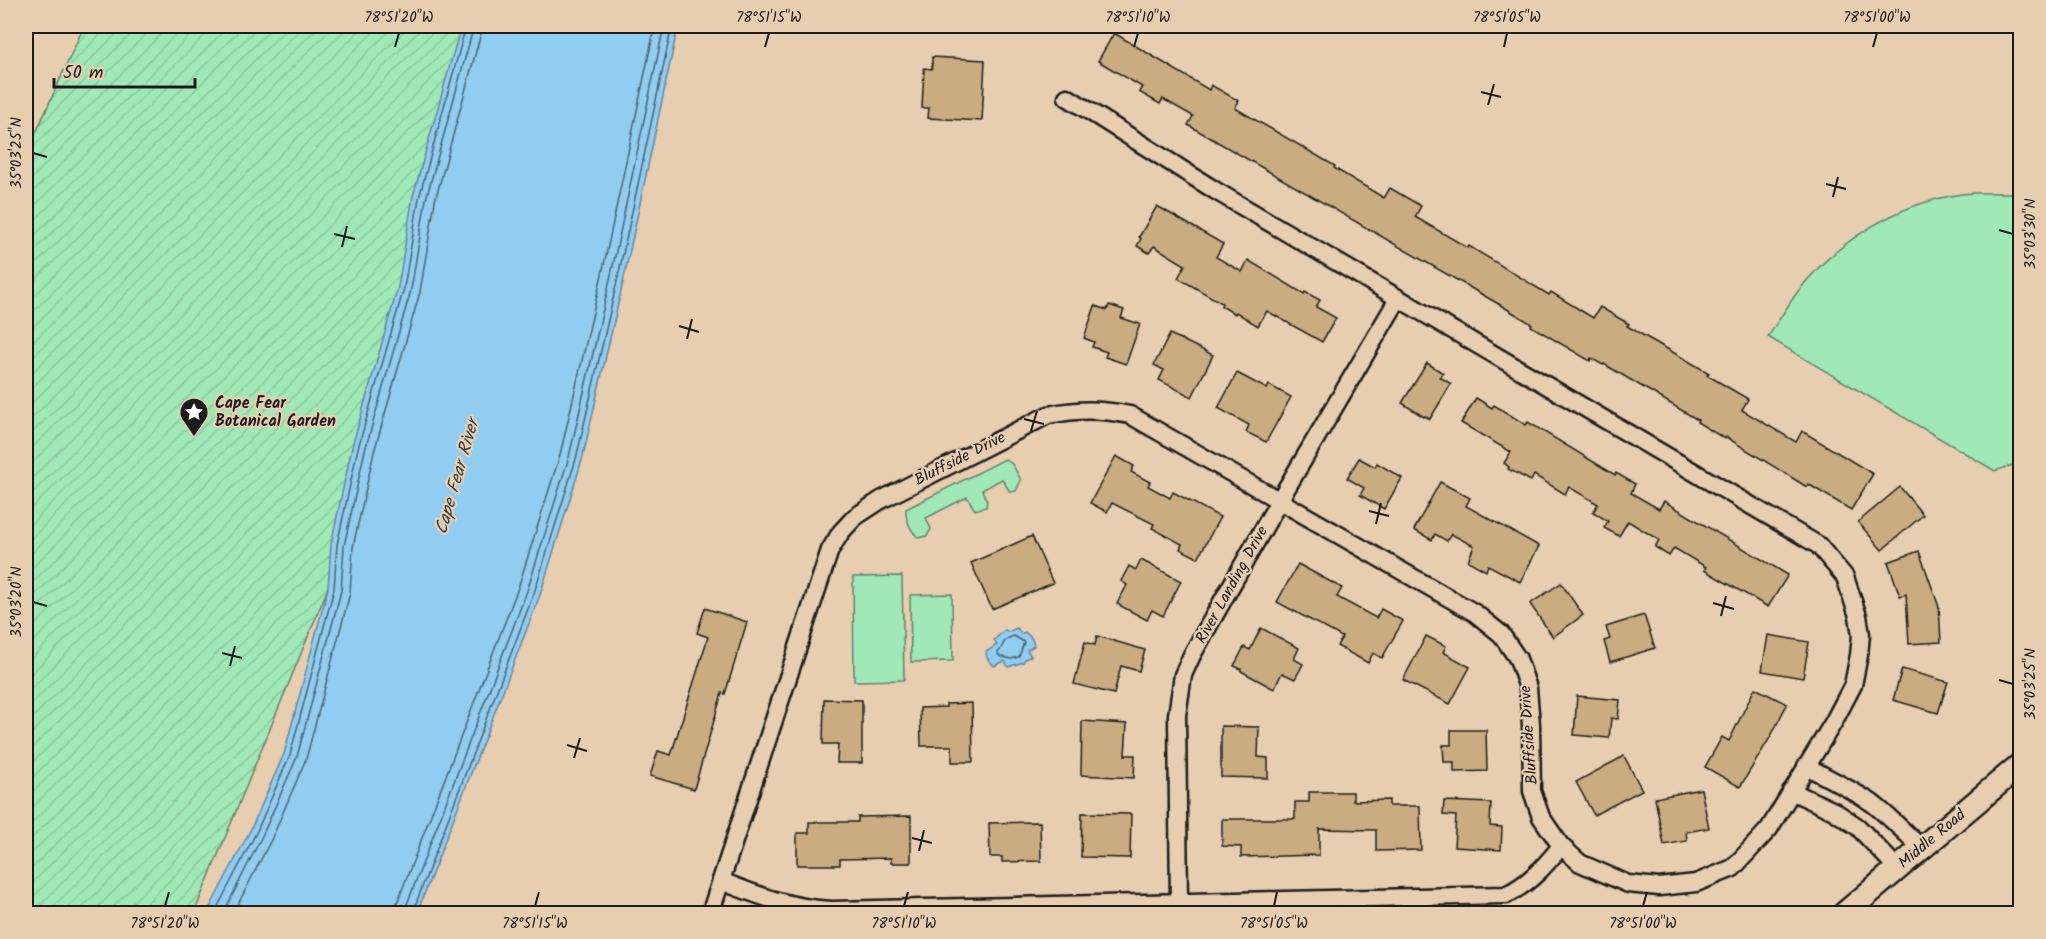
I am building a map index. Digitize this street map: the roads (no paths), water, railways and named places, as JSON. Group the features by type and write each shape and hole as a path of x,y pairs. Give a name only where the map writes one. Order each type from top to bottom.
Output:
{"main road":[{"name":"Middle Road","path":"1844,914 2020,765"}],"street":[{"name":"Bluffside Drive","path":"710,914 830,550 841,532 864,511 881,500 1047,415 1075,410 1105,410 1130,415 1474,613 1501,634 1518,659 1528,688 1532,791 1541,817 1561,846 1580,863 1628,884 1659,887 1696,883 1732,868 1769,829 1833,723 1853,685 1859,656 1860,635 1853,596 1845,577 1818,546 1216,191 1067,97"},
{"name":"River Landing Drive","path":"1179,902 1177,715 1183,675 1279,501 1398,299"},
{"path":"1806,766 1872,803 1921,848"},
{"path":"1791,791 1834,812 1858,827 1897,868"},
{"path":"721,881 783,904 814,910 1506,895 1522,888 1539,873 1561,846"}],"water":[{"name":"Cape Fear River","path":"461,26 678,26 582,460 540,595 417,913 207,913 251,829 284,754 328,588 331,544 352,447 398,287 413,196"},
{"path":"1017,628 1021,634 1025,632 1032,639 1034,646 1027,650 1031,656 1023,662 1008,667 1005,661 994,666 987,658 986,652 997,645 994,640 1005,630 1008,632"}],"place":[{"name":"Cape Fear Botanical Garden","path":"194,438"}]}
